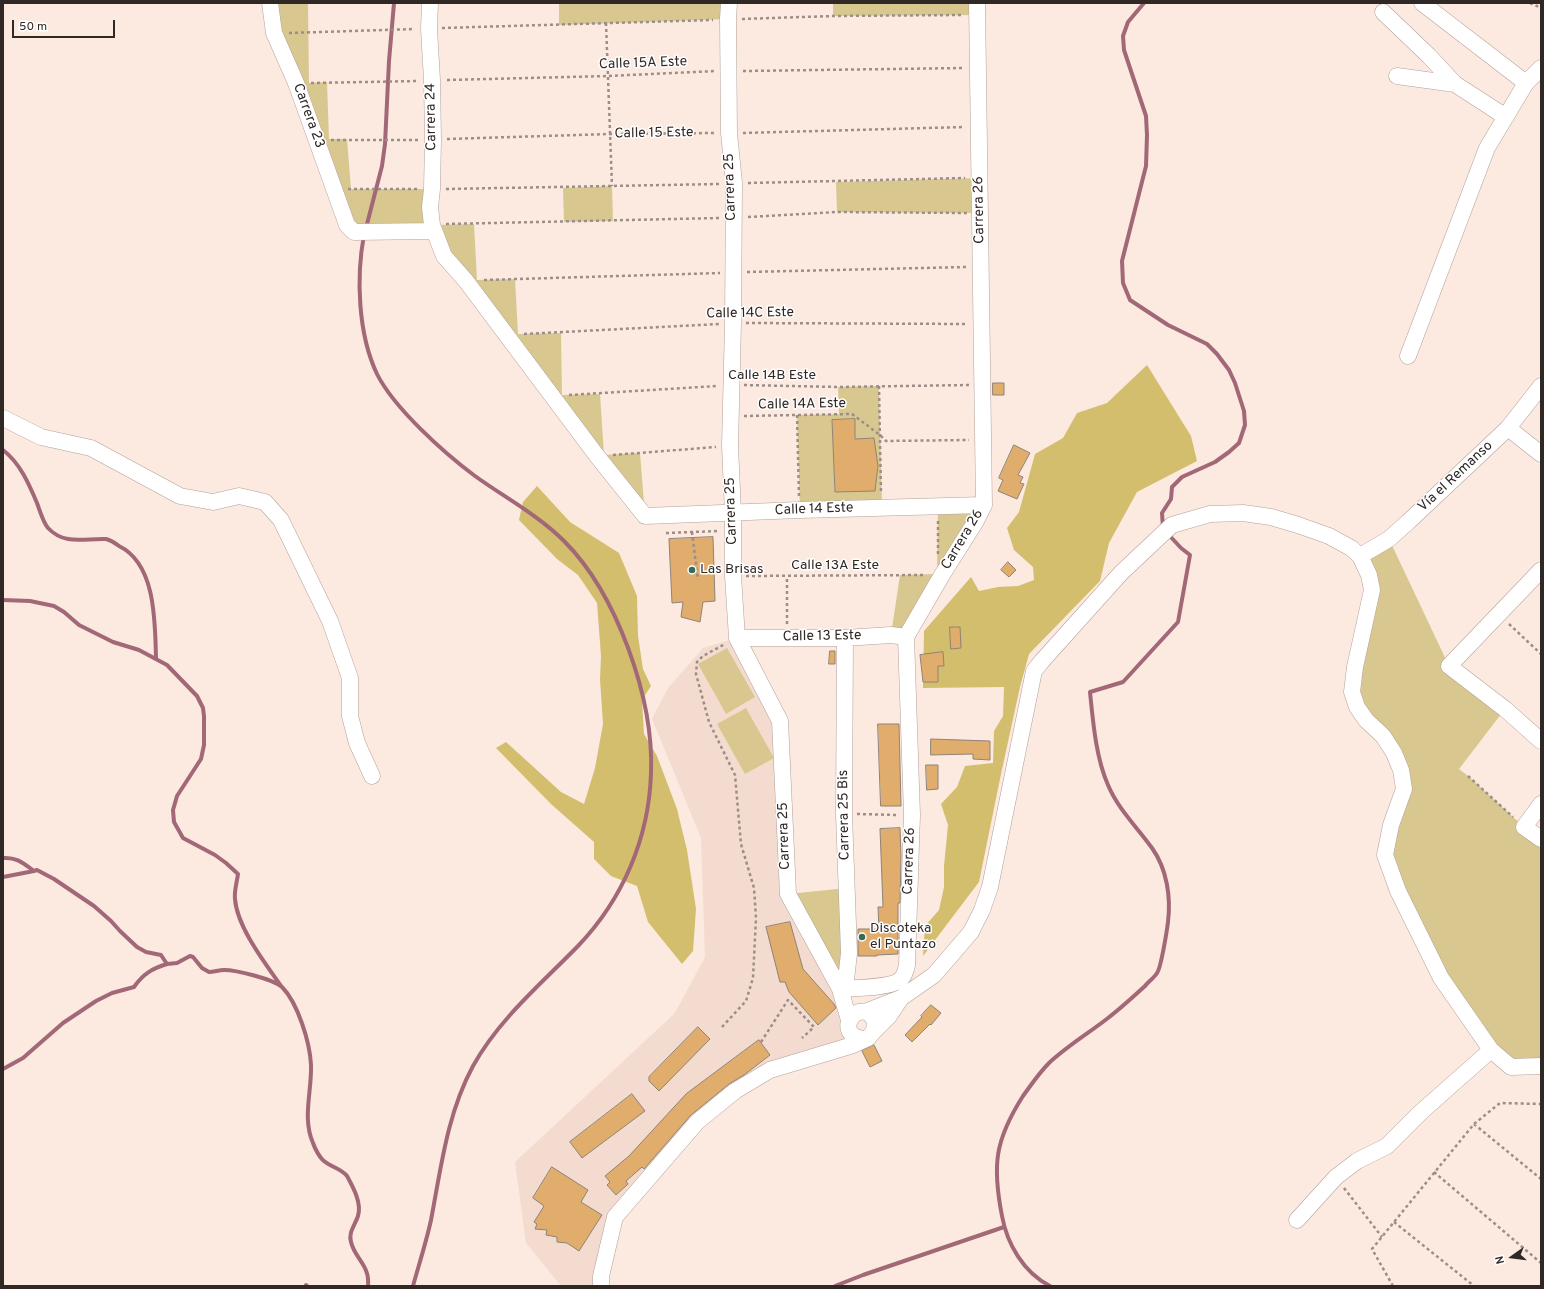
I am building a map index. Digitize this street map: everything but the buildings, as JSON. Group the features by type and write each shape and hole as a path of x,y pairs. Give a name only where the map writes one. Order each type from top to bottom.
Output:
{"street":[{"name":"Carrera 23","path":"270,3 274,33 296,83 346,225 354,232 433,228"},
{"name":"Carrera 24","path":"430,3 429,28 433,140 430,207 433,228 444,256 466,281 597,456 644,516"},
{"name":"Carrera 25","path":"729,3 729,133 734,184 730,446 737,638 780,722 788,894 840,992 856,1016"},
{"path":"1422,3 1526,83"},
{"name":"Carrera 26","path":"840,992 889,984 900,981 904,976 907,965 912,815 906,637 942,575 976,521 984,505 977,9"},
{"path":"1383,12 1429,56 1455,84 1506,117"},
{"path":"1408,356 1487,148 1526,83 1541,68"},
{"path":"1397,76 1455,84"},
{"name":"Vía el Remanso","path":"1360,556 1389,539 1508,428 1541,386"},
{"path":"3,418 41,437 90,448 180,496 213,502 239,496 265,502 280,520 330,621 350,678 350,716 357,743 372,776"},
{"path":"1508,428 1541,454"},
{"name":"Calle 14 Este","path":"644,516 984,505"},
{"path":"869,1035 857,1038 851,1034 848,1028 856,1016 901,998 934,975 971,932 982,910 990,887 1034,671 1121,573 1172,525 1210,514 1243,513 1271,517 1323,534 1351,548 1360,556 1369,575 1372,590 1355,667 1352,692 1357,707 1366,720 1383,736 1394,753 1401,770 1404,789 1391,825 1385,854 1398,891 1441,978 1491,1050 1511,1066 1541,1066"},
{"path":"1541,570 1449,666 1505,709 1541,741"},
{"name":"Calle 13 Este","path":"737,638 846,638 892,635 906,637"},
{"name":"Carrera 25 Bis","path":"840,992 846,980 849,954 844,814 846,638"},
{"path":"1541,804 1524,827 1541,839"},
{"path":"598,1283 615,1218 696,1122 735,1091 770,1070 853,1045 869,1035 889,1016 901,998"},
{"path":"856,1016 869,1014 875,1021 869,1035"},
{"path":"837,1049 856,1016"},
{"path":"1297,1220 1336,1178 1357,1160 1387,1146 1422,1112 1491,1050"}],"path":[{"path":"1530,3 1541,8"},
{"path":"559,25 833,16 977,9"},
{"path":"351,189 612,186 606,23"},
{"name":"Calle 15A Este","path":"309,83 608,76 729,71 978,68"},
{"name":"Calle 15 Este","path":"330,140 433,140 610,134 729,133 979,127"},
{"path":"836,182 979,178"},
{"path":"837,212 980,213"},
{"path":"433,228 613,221"},
{"path":"477,280 515,279"},
{"name":"Calle 14C Este","path":"518,334 733,323 981,324"},
{"name":"Calle 14B Este","path":"562,396 732,385 879,386 982,384"},
{"path":"879,386 882,508"},
{"name":"Calle 14A Este","path":"731,416 852,414 880,435 886,442 983,439"},
{"path":"797,415 800,510"},
{"path":"611,455 730,446"},
{"path":"937,559 938,506"},
{"path":"666,533 724,530"},
{"path":"692,532 698,580"},
{"name":"Calle 13A Este","path":"734,576 930,575"},
{"path":"787,576 787,639"},
{"path":"1498,614 1541,654"},
{"path":"722,1027 746,1001 754,978 756,918 754,888 742,844 735,775 709,722 696,674 697,662 703,656 737,638"},
{"path":"1468,776 1524,827"},
{"path":"844,814 912,815"},
{"path":"761,1042 788,1000 814,1027 802,1038"},
{"path":"1392,1286 1372,1249 1434,1172 1474,1124 1500,1103 1541,1104"},
{"path":"1474,1124 1541,1179"},
{"path":"1434,1172 1541,1263"},
{"path":"1336,1178 1382,1237"},
{"path":"1394,1222 1474,1286"}],"shaded area":[{"path":"270,3 308,3 309,83 327,82 329,139 347,139 351,189 432,189 432,225 474,224 477,280 515,279 518,334 561,333 562,395 600,394 604,455 640,453 645,516 434,231 354,232"},
{"path":"559,3 729,3 728,19 559,25"},
{"path":"833,3 977,3 977,15 833,16"},
{"path":"979,178 980,213 837,212 836,182"},
{"path":"612,186 613,221 564,222 563,188"},
{"path":"1147,365 1191,436 1197,461 1137,492 1109,543 1100,581 1029,654 1020,687 979,882 923,956 925,926 939,910 944,887 944,866 948,825 941,804 957,787 965,766 993,763 994,731 1003,716 1004,687 923,688 924,631 971,577 979,591 998,587 1018,586 1034,580 1033,567 1014,550 1007,528 1019,512 1035,454 1063,438 1077,413 1107,403"},
{"path":"879,386 882,508 800,510 797,415 839,414 838,387","holes":["855,419 855,439 873,438 878,466 875,490 835,492 832,420"]},
{"path":"537,486 570,522 619,553 637,596 638,636 643,669 651,686 642,700 644,734 657,756 677,809 687,850 696,909 693,951 682,964 648,922 637,886 611,876 594,859 594,842 551,804 496,748 506,742 561,792 584,804 595,768 603,724 600,679 601,656 597,603 578,575 557,559 519,520 523,502"},
{"path":"984,505 911,629 891,635 900,575 937,574 938,506"},
{"path":"1389,539 1449,666 1505,709 1459,769 1524,827 1541,839 1541,1066 1511,1067 1441,978 1385,855 1401,770 1357,707 1372,590 1360,556"},
{"path":"737,638 780,721 788,894 857,1038 735,1091 615,1217 601,1276 593,1286 561,1286 526,1243 515,1162 675,1013 705,957 701,838 652,719 668,688 703,648"},
{"path":"727,648 755,697 726,714 698,664"},
{"path":"746,708 774,758 745,774 717,724"},
{"path":"847,888 840,989 788,894"}],"waterway":[{"path":"366,228 382,166 385,144 389,61 394,3"},
{"path":"1144,3 1128,22 1123,36 1124,50 1146,116 1147,135 1146,166 1122,261 1123,283 1130,300 1168,325 1207,344 1217,354 1229,370 1235,383 1244,411 1245,425 1239,443 1229,452 1215,462 1182,477 1172,487 1171,499 1162,513 1163,528"},
{"path":"364,235 361,251 360,305 366,341 377,374 395,401 435,443 475,476 543,523 564,541 583,563 600,589 616,618 628,649 639,681 646,713 650,744 651,773 645,821 631,866 620,888 594,928 521,1003 495,1033 483,1049 464,1084 451,1122 431,1220 413,1286"},
{"path":"3,450 19,467 34,496 45,523 55,534 61,537 76,540 108,539 131,555 140,566 147,580 154,611 156,658"},
{"path":"1050,1286 1032,1274 1025,1266 1018,1257 1004,1227 997,1182 998,1153 1006,1126 1023,1096 1049,1063 1108,1018 1145,986 1159,970 1164,949 1169,913 1167,884 1157,856 1122,810 1108,785 1098,752 1090,692 1123,682 1178,622 1190,555 1168,534"},
{"path":"3,600 30,601 54,606 64,612 79,625 113,642 139,650 167,665 197,696 203,708 204,745 201,759 177,796 173,810 174,822 183,838 215,855 238,874 235,896 237,910 241,921 246,933 260,956 281,986"},
{"path":"3,858 12,858 23,863 34,871 37,870 54,879 94,906 137,947 146,952 161,955 167,964 177,963 190,956 193,957 202,968 209,972 224,970 263,978 282,987 288,994 298,1013 306,1035 310,1056 311,1075 308,1104 308,1124 310,1134 322,1160 347,1176 354,1190 358,1201 359,1211 350,1235 350,1239 353,1248 365,1267 368,1286"},
{"path":"3,877 34,871"},
{"path":"3,1069 23,1058 63,1023 96,1001 112,993 134,987 141,978 149,972 157,967 167,964"},
{"path":"835,1286 1004,1227"}],"place":[{"name":"Las Brisas","path":"692,570"},
{"name":"Discoteka el Puntazo","path":"862,937"}]}
